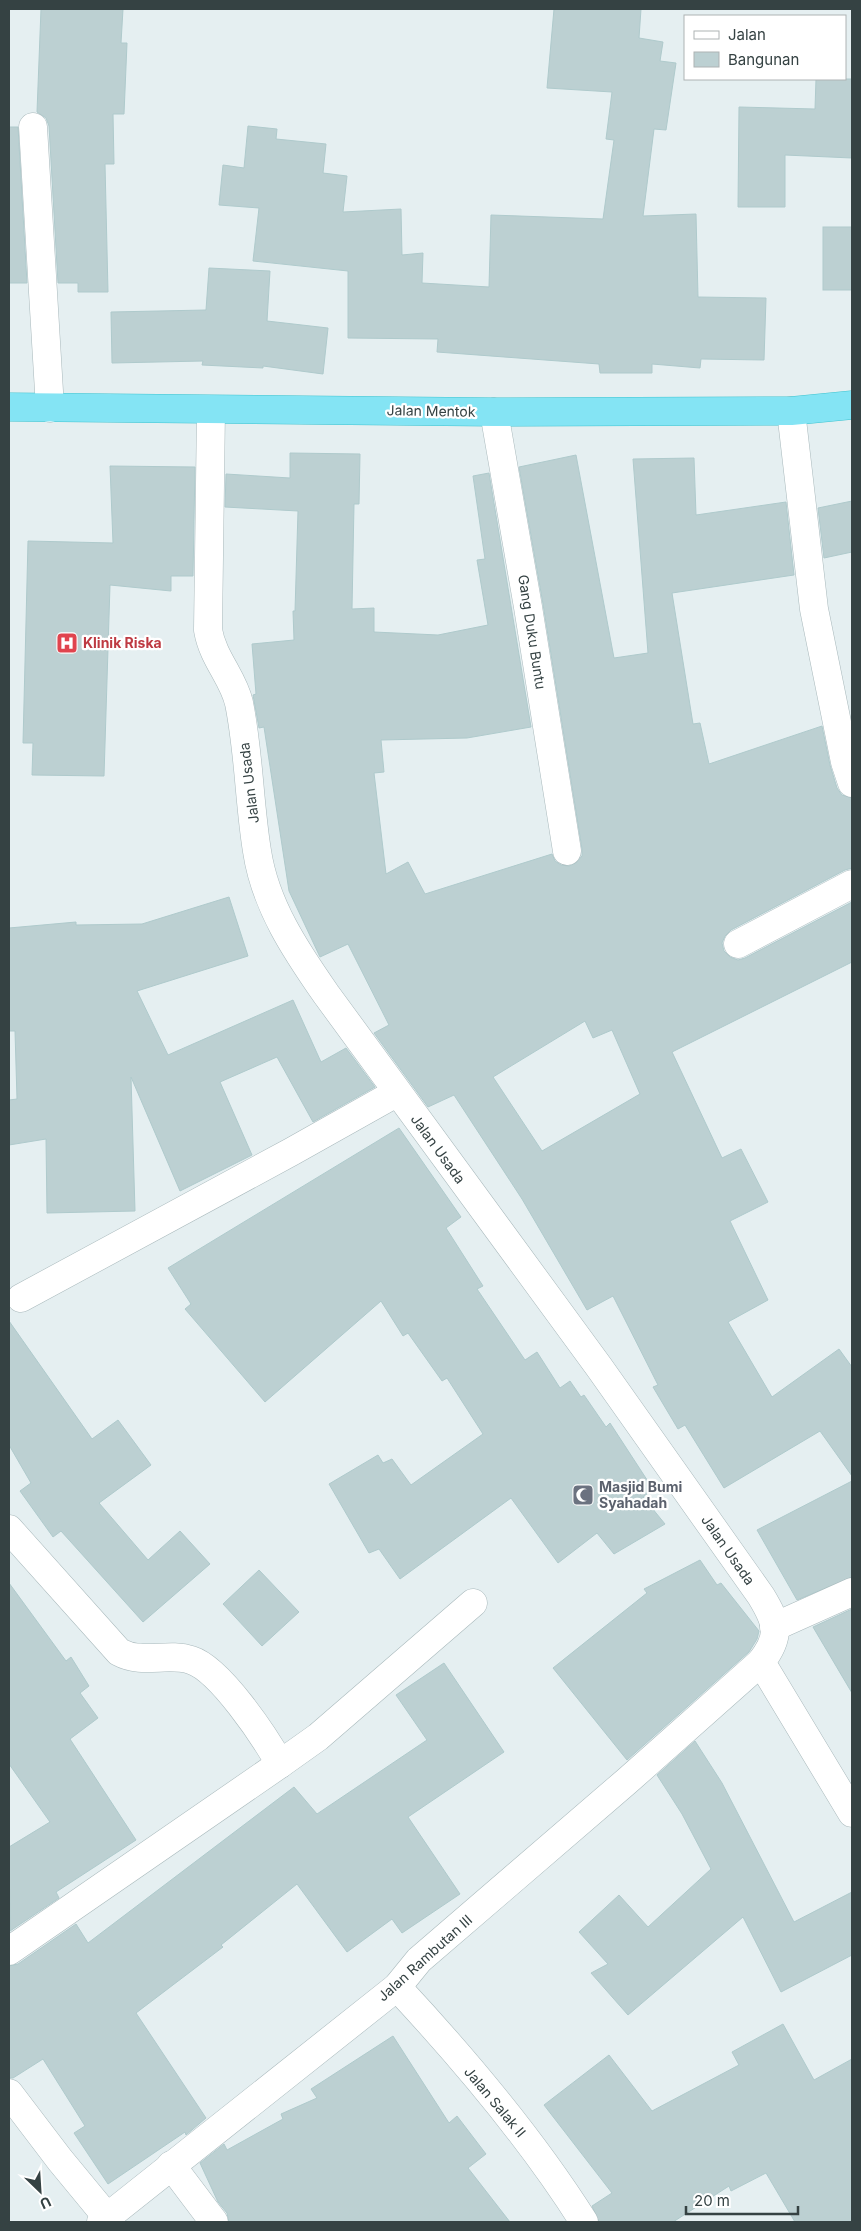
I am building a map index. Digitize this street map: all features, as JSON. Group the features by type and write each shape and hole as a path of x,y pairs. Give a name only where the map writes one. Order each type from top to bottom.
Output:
{"highway":[{"name":"Jalan Mentok","path":"9,407 494,412 791,411 852,405"}],"street":[{"path":"33,127 50,408"},
{"name":"Jalan Usada","path":"211,410 208,630 211,647 238,698 257,853 270,899 293,947 396,1093 599,1367 761,1596 774,1627"},
{"path":"791,411 814,609 852,783"},
{"name":"Gang Duku Buntu","path":"494,412 528,607 567,851"},
{"path":"738,944 852,884"},
{"path":"21,1298 396,1093"},
{"path":"9,1529 120,1652 129,1657 139,1659 191,1660 206,1668 223,1684 269,1744 280,1764"},
{"path":"852,1592 774,1627 774,1644 761,1662 852,1813"},
{"path":"9,1951 318,1737 472,1603"},
{"name":"Jalan Rambutan III","path":"104,2220 397,1987 419,1960 627,1781 761,1662"},
{"name":"Jalan Salak II","path":"397,1987 512,2121 560,2185 584,2222"},
{"path":"9,2093 104,2220"},
{"path":"171,2166 214,2222"}],"building":[{"path":"41,9 123,9 121,43 127,43 124,114 113,114 114,164 105,164 108,292 78,292 78,283 58,283 49,126 46,118 37,112"},
{"path":"554,9 641,9 639,38 663,42 660,61 676,63 666,130 654,129 643,216 696,214 698,297 766,298 764,360 701,359 700,368 652,364 652,373 600,373 599,364 437,352 438,339 348,338 348,271 253,261 259,208 219,205 223,165 244,168 248,126 277,129 276,139 326,144 323,173 347,176 343,212 401,209 402,255 423,253 422,283 489,287 491,215 603,219 614,140 606,139 612,92 547,88"},
{"path":"852,79 852,158 785,155 785,207 738,207 739,107 815,109 816,80"},
{"path":"9,127 18,127 27,283 9,283"},
{"path":"823,227 852,227 852,290 823,290"},
{"path":"209,268 270,271 267,321 328,328 323,374 263,366 263,368 202,365 203,361 112,363 111,312 206,310"},
{"path":"290,453 360,454 359,504 354,504 352,609 374,608 374,632 438,635 488,625 477,560 485,559 473,476 489,473 531,727 467,738 381,740 384,772 374,773 386,874 408,862 425,894 552,854 555,861 561,865 569,866 576,863 582,856 543,604 519,467 576,455 614,658 648,653 633,459 694,458 696,515 786,502 794,575 672,593 693,724 700,723 709,764 822,726 837,788 842,795 852,798 852,868 731,930 725,936 722,943 724,951 730,957 738,960 745,958 852,902 852,962 672,1052 722,1158 741,1149 768,1202 730,1221 768,1300 728,1322 772,1397 839,1349 852,1367 852,1476 820,1431 724,1488 685,1425 678,1429 653,1387 658,1385 613,1296 587,1310 522,1199 454,1095 428,1107 374,1033 389,1025 348,944 320,957 289,891 264,727 259,728 253,695 256,694 252,644 294,640 293,611 295,611 298,511 225,507 226,474 290,478","holes":["585,1021 593,1038 612,1030 640,1094 542,1151 493,1077"]},
{"name":"Klinik Riska","path":"110,466 195,467 193,576 171,576 171,591 110,585 104,776 32,775 33,743 23,743 28,541 113,543"},
{"path":"852,501 852,552 824,558 818,508"},
{"path":"229,897 248,956 137,991 168,1055 293,1000 321,1062 346,1048 375,1087 313,1122 277,1057 220,1082 252,1155 180,1191 131,1077 135,1211 47,1213 46,1139 9,1145 9,1100 17,1099 15,1031 9,1031 9,928 76,922 76,925 142,924"},
{"path":"399,1128 461,1217 446,1228 483,1286 477,1289 525,1360 537,1352 560,1388 570,1381 581,1397 584,1395 606,1427 610,1423 653,1489 643,1497 665,1524 614,1554 597,1533 558,1563 511,1498 400,1579 379,1549 369,1553 329,1484 378,1455 383,1463 392,1459 411,1485 483,1434 447,1378 442,1381 408,1333 403,1336 381,1301 265,1402 185,1309 191,1304 168,1268"},
{"path":"9,1321 92,1439 118,1420 151,1465 99,1503 148,1560 180,1531 210,1564 143,1622 61,1531 53,1537 20,1491 31,1483 9,1445"},
{"path":"852,1481 852,1577 797,1600 757,1530"},
{"path":"700,1560 717,1585 721,1583 759,1631 757,1639 749,1652 627,1760 553,1668 647,1593 644,1589"},
{"path":"259,1570 299,1612 262,1646 223,1604"},
{"path":"9,1583 66,1661 71,1657 89,1686 80,1693 98,1718 70,1739 136,1840 56,1892 59,1898 10,1931 9,1847 50,1822 9,1764"},
{"path":"852,1609 852,1693 813,1627"},
{"path":"444,1663 504,1752 408,1817 460,1894 402,1933 392,1919 347,1952 297,1884 221,1945 223,1947 136,2013 206,2118 186,2135 185,2132 108,2184 74,2133 85,2126 43,2059 13,2078 9,2078 9,1966 18,1964 76,1924 88,1943 294,1787 317,1814 427,1740 396,1695"},
{"path":"695,1741 722,1783 794,1922 852,1892 852,1955 781,1992 743,1917 628,2015 591,1973 608,1964 579,1932 619,1895 648,1927 711,1869 682,1814 657,1775"},
{"path":"783,2024 814,2080 852,2059 852,2222 795,2222 766,2173 731,2191 729,2186 673,2222 599,2222 592,2206 612,2193 544,2105 609,2055 652,2111 739,2065 732,2052"},
{"path":"393,2036 449,2123 457,2116 486,2154 468,2168 510,2222 229,2222 227,2213 218,2202 200,2163 224,2144 227,2150 283,2119 281,2114 317,2098 311,2089"}],"place":[{"name":"Klinik Riska","path":"67,643"},
{"name":"Masjid Bumi Syahadah","path":"583,1495"}]}
